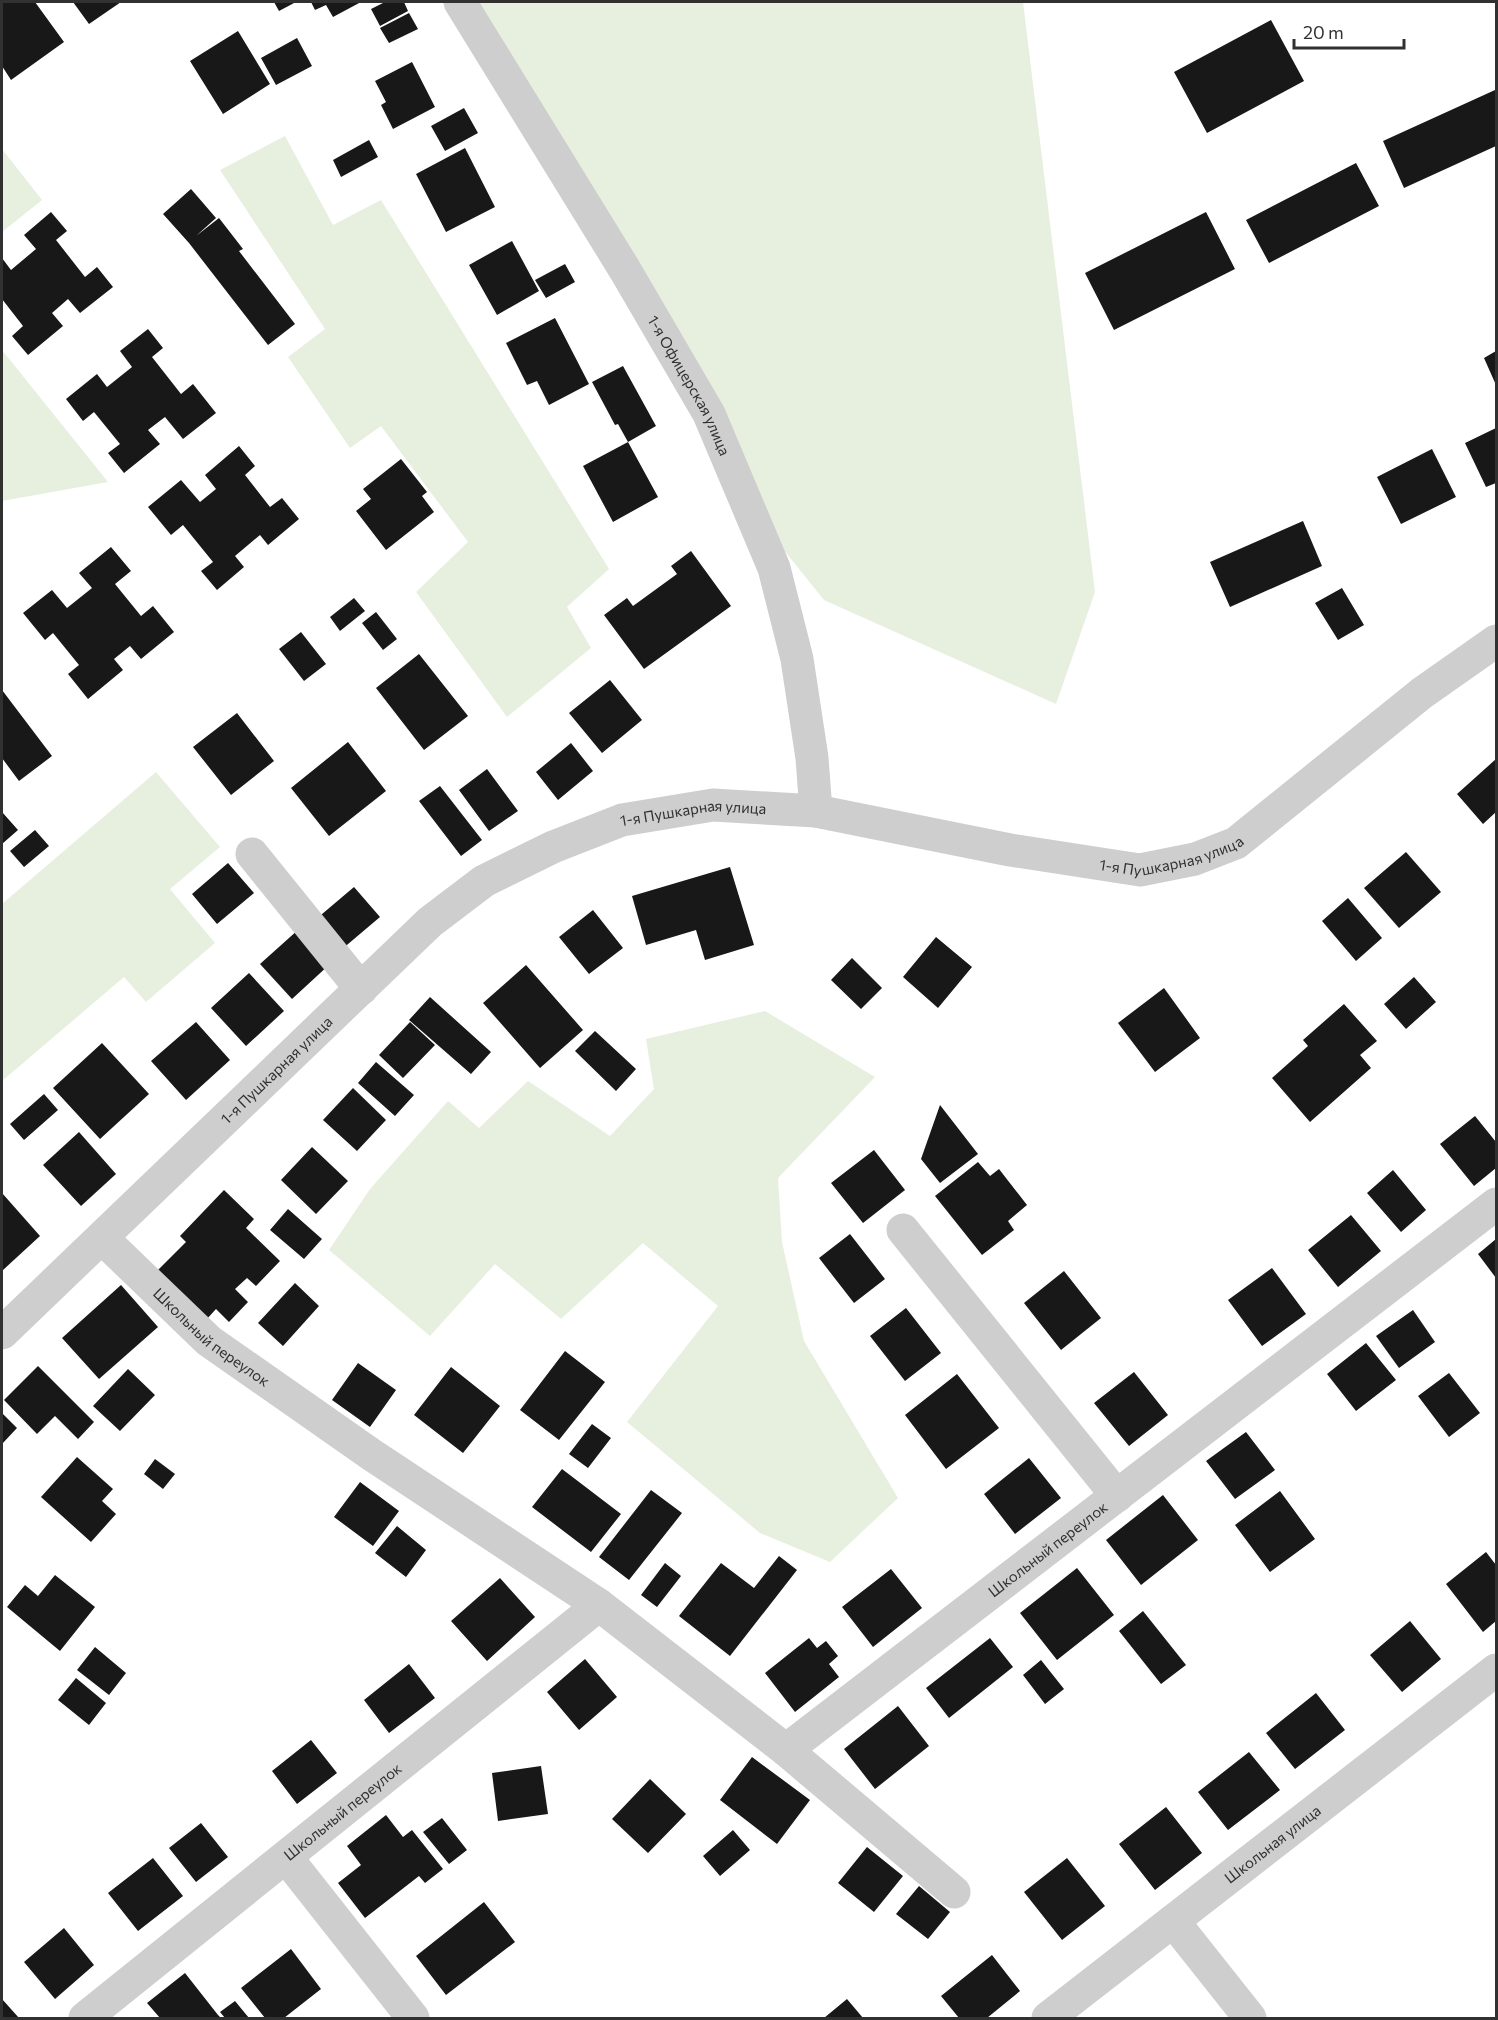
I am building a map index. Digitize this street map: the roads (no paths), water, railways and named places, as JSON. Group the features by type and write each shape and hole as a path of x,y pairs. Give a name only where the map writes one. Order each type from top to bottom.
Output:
{"street":[{"name":"1-я Офицерская улица","path":"460,2 625,270 709,414 774,568 797,659 812,758 816,811"},
{"name":"1-я Пушкарная улица","path":"2,1333 430,922 484,881 553,847 622,820 713,805 816,811 1010,850 1140,870 1195,859 1236,843 1422,693 1497,641"},
{"path":"252,854 361,989"},
{"name":"Школьный переулок","path":"102,1238 209,1341 372,1455 599,1605 786,1750 1497,1204"},
{"path":"903,1230 1117,1496"},
{"name":"Школьный переулок","path":"85,2019 599,1605"},
{"name":"Школьная улица","path":"1048,2019 1497,1670"},
{"path":"786,1750 954,1892"},
{"path":"286,1857 413,2019"},
{"path":"1173,1922 1250,2019"}]}
